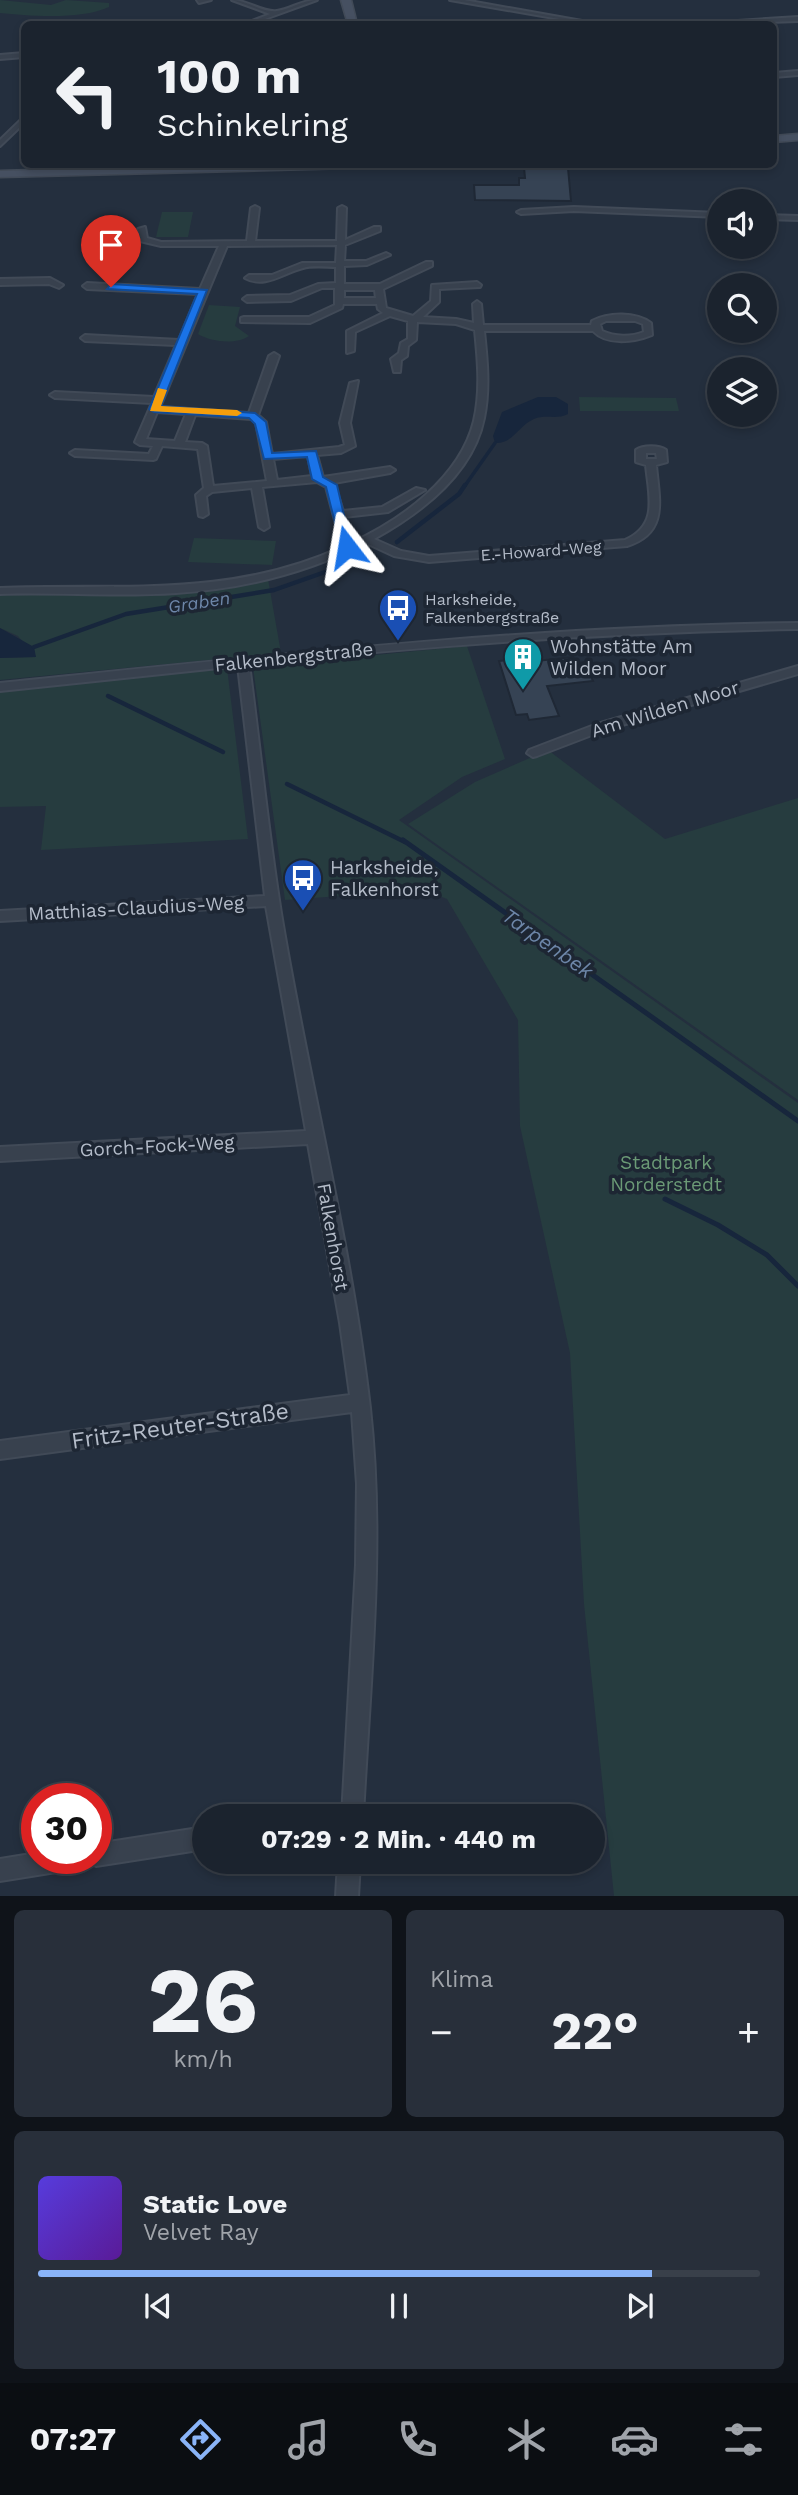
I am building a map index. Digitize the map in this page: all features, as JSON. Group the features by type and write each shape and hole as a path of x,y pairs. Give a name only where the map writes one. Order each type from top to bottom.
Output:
{"main road":[{"path":"346,0 352,21"},
{"path":"777,139 798,137"},
{"path":"2,175 279,168"}],"street":[{"path":"199,1 208,0"},
{"path":"220,0 234,1 276,15"},
{"path":"257,21 314,0"},
{"path":"453,0 578,21"},
{"path":"768,21 798,19"},
{"path":"0,57 21,55"},
{"path":"777,75 798,73"},
{"path":"0,144 21,122"},
{"path":"251,243 255,208"},
{"path":"244,320 310,320 339,306 342,208"},
{"path":"521,212 573,209 707,215"},
{"path":"777,217 798,218"},
{"path":"142,229 142,238 154,243 341,243 377,229"},
{"path":"209,489 202,447 140,442 224,243"},
{"path":"249,278 273,278 303,265 366,263 386,255"},
{"path":"247,299 292,299 320,286 379,287 429,264"},
{"path":"0,282 50,281 59,285"},
{"path":"397,370 396,359 404,354 404,345 412,340 411,323 435,302 436,286 477,285"},
{"path":"88,286 203,292"},
{"path":"379,287 381,307 389,313 414,320 464,321 479,328 596,328"},
{"path":"340,301 379,301"},
{"path":"0,591 152,590 214,586 285,571 365,539 424,500 464,455 475,432 480,410 477,304"},
{"path":"350,351 351,331 389,313"},
{"path":"633,317 646,321 649,331 642,336 608,337 598,333 596,328 596,322 601,318 633,317"},
{"path":"85,338 182,343"},
{"path":"253,416 274,356"},
{"path":"268,457 342,450 351,444 345,423 355,383"},
{"path":"55,395 253,416 261,422 273,483"},
{"path":"179,444 192,411"},
{"path":"75,453 153,457 159,443"},
{"path":"312,453 321,480 331,485 347,547"},
{"name":"E.-Howard-Weg","path":"365,539 398,554 429,559 627,543 644,536 653,524 651,464"},
{"path":"203,514 201,495 209,489 321,480 390,470"},
{"path":"256,484 264,527"},
{"path":"339,514 384,510 420,490"},
{"name":"Falkenbergstraße","path":"0,687 588,631 798,626"},
{"name":"Falkenhorst","path":"243,663 273,901 349,1323 360,1402 365,1465 366,1565 349,1804"},
{"name":"Am Wilden Moor","path":"533,753 601,727 798,670"},
{"name":"Matthias-Claudius-Weg","path":"0,916 273,901"},
{"name":"Gorch-Fock-Weg","path":"0,1154 315,1137"},
{"name":"Fritz-Reuter-Straße","path":"0,1450 360,1402"},
{"path":"112,1853 192,1840"},
{"path":"0,1870 21,1867"},
{"path":"347,1896 348,1874"}],"green space":[{"path":"0,0 51,5 66,0 109,3 109,7 85,14 25,15 0,13"},
{"path":"162,212 193,212 188,237 156,237"},
{"path":"209,305 240,307 235,326 249,336 237,341 224,341 198,334"},
{"path":"579,397 676,398 679,411 580,411"},
{"path":"194,538 276,541 272,565 188,562"},
{"path":"268,579 281,653 0,680 0,658 35,657 18,636 0,628 0,595 177,593"},
{"name":"Stadtpark Norderstedt","path":"467,646 505,759 462,777 399,820 798,1103 798,1896 614,1896 584,1604 570,1353 520,1126 518,1020 447,899 424,890 285,900 253,667"},
{"path":"227,668 248,839 41,850 46,806 0,807 0,692"},
{"path":"548,750 665,839 798,798 798,1100 408,824 475,782"}],"water":[{"path":"538,397 556,397 568,404 568,414 534,419 507,441 495,443 493,436 502,412"},
{"path":"0,628 34,647 36,657 0,658"}],"building":[{"path":"524,168 568,168 571,201 475,200 474,185 519,185 519,178 525,178"},
{"name":"Wohnstätte Am Wilden Moor","path":"573,657 576,663 585,662 593,681 547,686 559,716 529,720 527,714 516,715 499,661 516,659 518,663"}],"waterway":[{"name":"Graben","path":"464,487 495,443"},
{"name":"Graben","path":"397,542 459,494 465,485"},
{"name":"Graben","path":"34,647 126,614 274,590 365,558"},
{"name":"Tarpenbek","path":"108,696 223,752"},
{"name":"Tarpenbek","path":"287,784 405,842"},
{"name":"Tarpenbek","path":"403,840 798,1121"},
{"path":"665,1199 718,1225 767,1255 798,1286"}],"slow traffic":[{"path":"162,390 154,409 237,413"}],"place":[{"name":"Harksheide, Falkenbergstraße","path":"398,642"},
{"name":"Wohnstätte Am Wilden Moor","path":"523,691"},
{"name":"Harksheide, Falkenhorst","path":"303,912"}],"route":[{"path":"111,287 203,292 154,409 251,415 261,422 268,457 312,453 318,479 331,485 347,547"}]}
